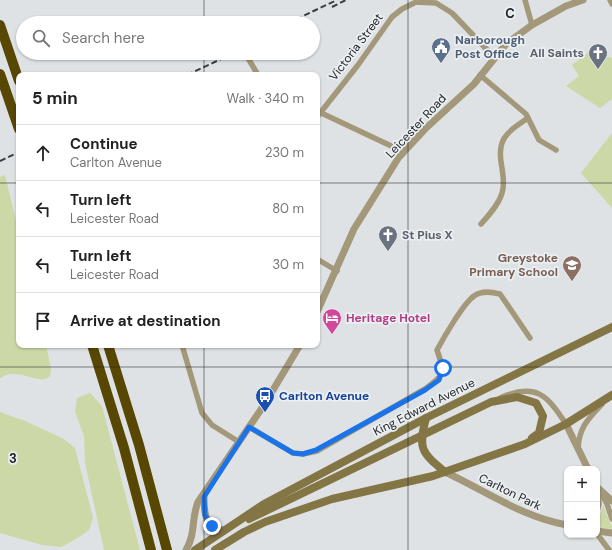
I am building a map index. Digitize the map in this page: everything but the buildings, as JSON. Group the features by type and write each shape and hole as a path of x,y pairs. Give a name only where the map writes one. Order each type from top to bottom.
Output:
{"highway":[{"path":"0,25 16,72"},
{"path":"0,74 16,120"},
{"path":"93,348 124,448 150,545"},
{"path":"109,348 139,445 167,550"}],"main road":[{"name":"King Edward Avenue","path":"195,550 264,504 426,418 612,327"},
{"name":"King Edward Avenue","path":"227,529 491,402 517,397 536,403 543,416 540,433 525,444"},
{"name":"King Edward Avenue","path":"215,550 244,532 265,522 332,499 433,476 525,444 566,424 609,397"},
{"path":"426,418 422,435 422,447 427,457 445,472"}],"street":[{"path":"525,0 532,25"},
{"name":"Leicester Road","path":"320,306 337,271 354,229 404,152 425,129 474,84 494,57 506,44 532,25 566,6 583,0"},
{"path":"610,0 612,4"},
{"name":"Victoria Street","path":"320,111 358,65 392,17 402,9 416,2 436,3 452,12 494,57"},
{"path":"249,60 256,72"},
{"path":"480,75 518,106 528,118 539,140 556,150"},
{"path":"320,114 404,152"},
{"path":"481,224 503,192 504,178 500,154 506,133 528,118"},
{"path":"320,262 337,271"},
{"path":"249,427 287,451 303,454 316,450 425,390 439,380 443,368 437,350 453,323 474,296 489,291 500,294 530,338"},
{"path":"183,348 202,413 212,425 239,442"},
{"path":"186,550 192,539 196,509 298,348"},
{"path":"491,402 515,391 539,393 551,401 566,424 586,466"},
{"path":"578,451 579,436 585,422 609,397"},
{"name":"Carlton Park","path":"445,472 519,511 543,520 564,524"},
{"path":"600,490 612,501"},
{"path":"600,492 607,504 612,519"},
{"path":"204,497 203,509 212,526 227,529"},
{"path":"600,531 612,533"},
{"path":"600,538 609,550"}],"green space":[{"path":"590,51 612,58 612,99 600,108 566,86 579,76 572,65"},
{"path":"612,133 612,208 581,173"},
{"path":"5,175 16,221 16,348 47,348 51,368 50,376 45,379 10,374 0,379 0,177"},
{"path":"90,393 102,406 140,550 104,550 85,463 84,436 75,412 77,398"},
{"path":"0,412 25,421 64,439 75,448 93,518 89,530 61,547 42,545 0,533"},
{"path":"603,505 612,529 600,527 600,516"}],"railway":[{"path":"303,16 337,0"},
{"path":"332,7 346,0"},
{"path":"193,72 219,60"},
{"path":"0,161 16,153"}],"place":[{"name":"Narborough Post Office","path":"441,64"},
{"name":"All Saints","path":"598,70"},
{"name":"St Pius X","path":"388,252"},
{"name":"Greystoke Primary School","path":"572,282"},
{"name":"Heritage Hotel","path":"332,335"},
{"name":"Carlton Avenue","path":"265,413"}],"route":[{"path":"212,526 203,509 206,490 249,427 287,451 303,454 316,450 425,390 439,380 443,368"}]}
